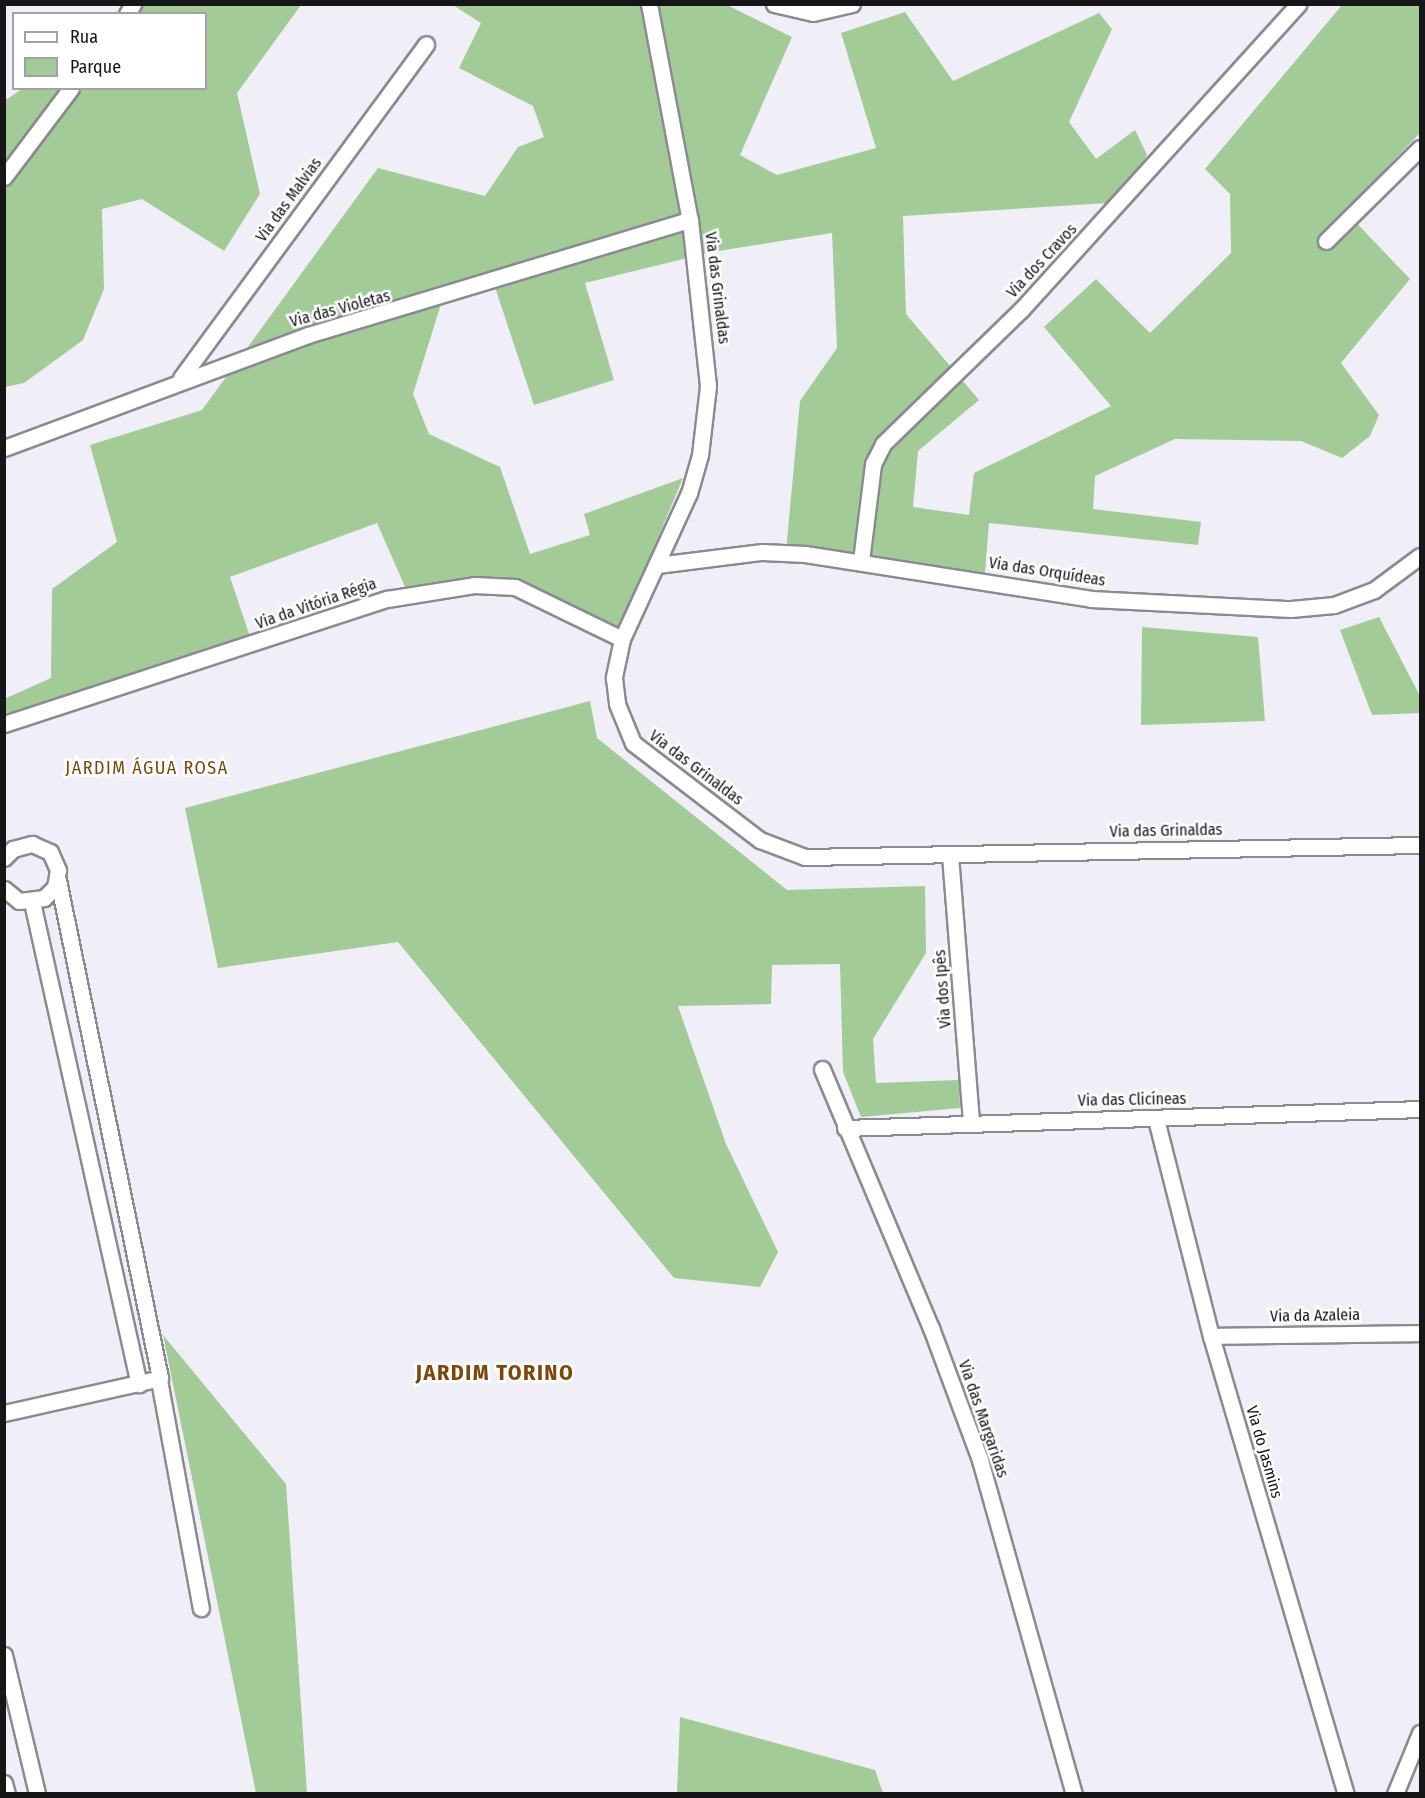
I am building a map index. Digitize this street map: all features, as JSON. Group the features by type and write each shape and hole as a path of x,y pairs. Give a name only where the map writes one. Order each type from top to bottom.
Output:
{"street":[{"name":"Via das Grinaldas","path":"649,4 690,220 707,352 706,420 688,493 622,639 614,678 617,704 633,743 760,840 805,857 1420,844"},
{"path":"774,4 813,13 852,4"},
{"name":"Via dos Cravos","path":"861,561 873,464 883,444 1028,302 1298,4"},
{"name":"Via das Malvias","path":"182,378 426,44"},
{"path":"4,177 69,90"},
{"path":"1326,241 1420,148"},
{"name":"Via das Violetas","path":"4,447 182,378 690,220"},
{"name":"Via das Orquídeas","path":"657,565 762,552 861,561 1091,599 1291,609 1334,605 1374,590 1420,556"},
{"name":"Via da Vitória Régia","path":"4,724 21,721 387,599 474,585 515,587 622,639"},
{"path":"4,858 22,845 42,847 56,860 58,880 159,1380 201,1608"},
{"name":"Via dos Ipês","path":"950,855 971,1121"},
{"path":"4,911 8,893 32,902 50,894 58,880"},
{"path":"32,902 139,1384"},
{"name":"Via das Margaridas","path":"822,1069 931,1328 980,1460 1074,1794"},
{"name":"Via das Clicíneas","path":"845,1128 971,1121 1155,1119 1420,1109"},
{"name":"Via do Jasmins","path":"1155,1119 1211,1336 1346,1794"},
{"name":"Via da Azaleia","path":"1211,1336 1420,1333"},
{"path":"4,1413 159,1380"},
{"path":"4,1655 37,1794"},
{"path":"1395,1794 1420,1733"},
{"path":"4,1783 7,1794"}],"green space":[{"path":"132,5 301,5 237,93 260,194 224,251 142,199 102,209 104,289 83,340 24,383 5,387 4,101 20,90 207,90 207,12 122,12"},
{"path":"453,5 727,5 792,37 740,155 777,175 876,148 841,33 905,12 953,81 1099,13 1112,29 1069,122 1096,159 1135,130 1147,155 1124,202 903,216 906,314 979,400 918,451 913,507 969,515 974,473 1111,406 1044,327 1096,279 1150,333 1231,253 1230,194 1205,169 1342,5 1420,5 1420,133 1345,211 1410,279 1341,363 1379,415 1370,436 1342,458 1301,441 1175,439 1095,476 1093,509 1201,522 1198,545 989,523 985,573 786,551 800,401 837,348 832,233 712,252 585,283 614,380 534,405 491,275 445,291 413,394 429,434 500,467 530,554 590,535 584,514 683,478 620,628 517,579 406,589 377,523 230,577 251,640 6,724 4,699 51,678 52,589 117,542 90,445 202,410 378,168 485,196 518,147 544,137 533,106 459,68 481,23"},
{"path":"1379,617 1420,696 1420,713 1372,715 1340,630"},
{"path":"1142,627 1258,637 1265,721 1141,725"},
{"path":"590,701 597,738 787,890 925,886 926,953 873,1039 876,1083 959,1080 960,1108 861,1117 843,1072 840,964 772,965 771,1004 678,1006 726,1144 778,1252 760,1287 674,1278 398,942 218,968 185,808"},
{"path":"163,1335 286,1484 307,1793 256,1793"},
{"path":"680,1717 875,1770 883,1793 677,1793"}],"district":[{"name":"JARDIM ÁGUA ROSA","path":"147,768"},
{"name":"JARDIM TORINO","path":"495,1373"}]}
